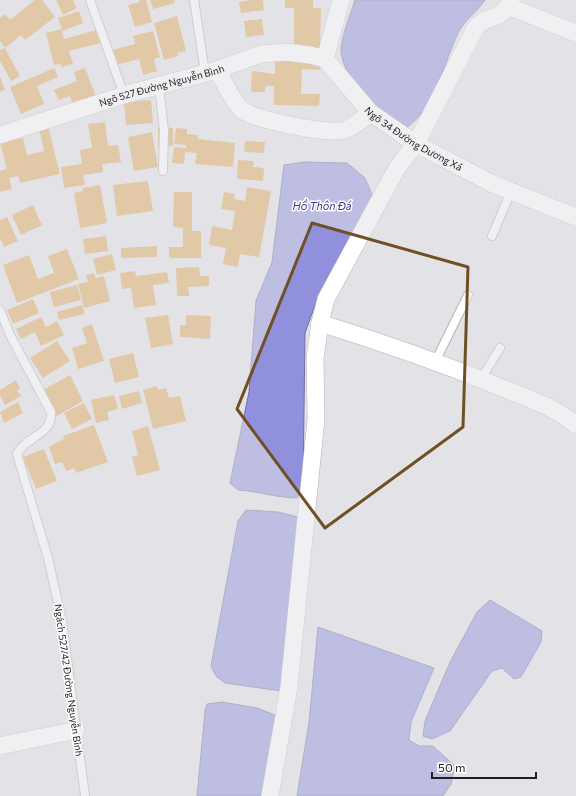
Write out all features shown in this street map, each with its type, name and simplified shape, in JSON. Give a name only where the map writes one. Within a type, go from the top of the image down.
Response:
[{"type":"street","points":[[325,59],[341,0]]},
{"type":"street","points":[[270,796],[289,687],[316,419],[315,358],[320,322],[326,299],[397,168],[416,144],[475,29],[479,24],[505,12],[510,3],[576,33]]},
{"type":"street","name":"Ngõ 527 Đường Nguyễn Bình","points":[[0,135],[124,95],[211,72],[261,54],[285,52],[310,54],[325,59]]},
{"type":"street","name":"Ngõ 34 Đường Dương Xá","points":[[325,59],[371,113],[416,144],[491,183],[576,217]]},
{"type":"street","points":[[211,72],[241,109],[248,114],[274,122],[336,131],[351,127],[371,113]]},
{"type":"street","points":[[320,322],[400,348],[481,379],[528,398],[574,420]]},
{"type":"street","points":[[0,746],[76,730]]},
{"type":"lane","points":[[90,0],[124,95]]},
{"type":"lane","points":[[194,0],[211,72]]},
{"type":"lane","points":[[159,86],[164,130],[163,171]]},
{"type":"lane","points":[[492,236],[511,191]]},
{"type":"lane","points":[[435,362],[468,295]]},
{"type":"lane","name":"Ngách 527/42 Đường Nguyễn Bình","points":[[0,310],[10,335],[51,412],[52,420],[49,425],[39,435],[24,444],[17,454],[48,558],[62,621],[85,796]]},
{"type":"lane","points":[[481,379],[500,348]]},
{"type":"highlighted area","points":[[312,223],[468,267],[463,427],[325,528],[237,409]]},
{"type":"water","points":[[355,0],[485,0],[459,31],[432,97],[416,119],[406,128],[387,115],[365,95],[348,72],[343,61],[341,45]]},
{"type":"water","name":"Hồ Thôn Đá","points":[[304,162],[347,163],[365,178],[374,199],[314,308],[305,333],[303,487],[297,498],[238,490],[230,483],[249,392],[256,301],[272,262],[284,165]]},
{"type":"water","points":[[246,510],[278,512],[302,518],[281,691],[225,683],[216,676],[211,666],[238,521]]},
{"type":"water","points":[[490,600],[542,631],[541,642],[521,677],[514,679],[502,668],[492,671],[450,731],[432,739],[423,736],[425,721],[450,662],[477,612]]},
{"type":"water","points":[[318,627],[434,668],[411,722],[409,740],[419,746],[433,746],[455,766],[451,784],[443,796],[297,796],[309,722]]},
{"type":"water","points":[[222,702],[257,708],[275,715],[263,796],[197,796],[205,711],[207,704]]},
{"type":"building","points":[[35,0],[42,0],[55,17],[25,40],[21,35],[5,48],[0,41],[0,18],[5,14],[10,20]]},
{"type":"building","points":[[56,0],[73,0],[77,8],[63,15]]},
{"type":"building","points":[[139,0],[146,0],[152,22],[135,27],[128,5],[140,2]]},
{"type":"building","points":[[150,0],[174,0],[175,3],[153,9]]},
{"type":"building","points":[[263,0],[264,10],[241,13],[239,2]]},
{"type":"building","points":[[285,0],[313,0],[313,8],[321,8],[320,53],[294,52],[294,8],[285,8]]},
{"type":"building","points":[[79,11],[83,23],[62,31],[64,39],[100,29],[104,42],[69,51],[73,64],[62,67],[61,64],[54,65],[46,33],[62,29],[58,18]]},
{"type":"building","points":[[177,16],[186,51],[177,53],[178,56],[164,60],[154,23]]},
{"type":"building","points":[[262,19],[264,35],[246,37],[244,21]]},
{"type":"building","points":[[153,31],[160,57],[154,59],[157,71],[143,75],[139,59],[116,65],[112,50],[135,44],[133,36]]},
{"type":"building","points":[[5,48],[20,76],[11,81],[0,61],[0,50]]},
{"type":"building","points":[[275,57],[320,58],[320,70],[302,69],[301,94],[320,94],[319,106],[274,105],[274,86],[265,86],[265,92],[251,92],[252,71],[275,74]]},
{"type":"building","points":[[54,68],[58,77],[37,86],[44,104],[21,114],[10,87]]},
{"type":"building","points":[[85,68],[97,99],[74,107],[70,96],[59,100],[54,90],[77,81],[74,72]]},
{"type":"building","points":[[0,76],[5,90],[0,92]]},
{"type":"building","points":[[151,100],[153,123],[126,125],[124,102]]},
{"type":"building","points":[[105,122],[108,146],[118,145],[121,162],[102,164],[103,172],[83,175],[85,185],[64,188],[61,167],[82,164],[80,150],[92,148],[88,124]]},
{"type":"building","points":[[48,126],[60,174],[20,183],[18,176],[9,178],[12,189],[0,192],[0,171],[7,169],[0,143],[23,138],[27,155],[44,151],[39,128]]},
{"type":"building","points":[[158,128],[173,128],[173,146],[158,146]]},
{"type":"building","points":[[176,128],[187,129],[187,134],[198,135],[198,139],[235,143],[233,167],[195,164],[197,153],[185,152],[184,164],[172,163],[174,147],[186,148],[186,145],[174,144]]},
{"type":"building","points":[[152,132],[158,167],[134,171],[128,137]]},
{"type":"building","points":[[245,141],[265,142],[264,153],[244,152]]},
{"type":"building","points":[[238,160],[254,161],[253,167],[264,168],[263,181],[237,179]]},
{"type":"building","points":[[148,181],[153,211],[117,216],[113,185]]},
{"type":"building","points":[[100,185],[107,223],[80,228],[74,193],[83,191],[83,188]]},
{"type":"building","points":[[247,187],[271,191],[259,257],[240,254],[238,267],[223,264],[226,248],[209,245],[212,226],[232,230],[235,211],[221,209],[224,192],[235,194],[234,199],[245,201]]},
{"type":"building","points":[[174,192],[192,192],[192,231],[201,231],[201,258],[169,258],[169,247],[183,247],[183,228],[173,227]]},
{"type":"building","points":[[33,205],[42,225],[21,235],[12,215]]},
{"type":"building","points":[[7,217],[18,241],[4,247],[0,238],[0,220]]},
{"type":"building","points":[[106,236],[108,251],[85,254],[83,239]]},
{"type":"building","points":[[157,246],[157,257],[121,258],[121,248]]},
{"type":"building","points":[[67,249],[79,279],[17,303],[3,265],[29,255],[38,279],[54,273],[48,256]]},
{"type":"building","points":[[112,254],[116,270],[97,275],[93,259]]},
{"type":"building","points":[[199,267],[200,276],[209,276],[209,286],[188,287],[189,296],[177,296],[176,268]]},
{"type":"building","points":[[135,271],[136,276],[167,272],[169,283],[153,285],[156,305],[134,308],[131,288],[122,289],[120,273]]},
{"type":"building","points":[[94,273],[96,278],[104,276],[110,301],[84,308],[78,284],[88,282],[86,275]]},
{"type":"building","points":[[77,285],[81,300],[54,307],[50,292]]},
{"type":"building","points":[[33,299],[39,313],[13,324],[7,310]]},
{"type":"building","points":[[82,305],[85,314],[59,320],[57,312]]},
{"type":"building","points":[[168,315],[173,344],[151,348],[145,318]]},
{"type":"building","points":[[186,315],[211,316],[210,339],[180,337],[180,325],[186,325]]},
{"type":"building","points":[[41,317],[46,327],[57,321],[64,335],[41,346],[35,332],[21,339],[16,329]]},
{"type":"building","points":[[92,324],[104,361],[78,369],[72,348],[87,343],[82,328]]},
{"type":"building","points":[[57,341],[70,361],[43,378],[30,358]]},
{"type":"building","points":[[133,353],[139,377],[115,383],[109,359]]},
{"type":"building","points":[[70,375],[83,401],[55,417],[41,391]]},
{"type":"building","points":[[16,380],[20,388],[17,390],[21,396],[5,405],[0,396],[0,390]]},
{"type":"building","points":[[157,386],[158,390],[166,388],[169,398],[180,396],[186,421],[153,429],[143,390]]},
{"type":"building","points":[[139,391],[142,403],[122,409],[119,396]]},
{"type":"building","points":[[114,395],[118,409],[107,412],[109,420],[96,423],[91,400]]},
{"type":"building","points":[[18,402],[23,413],[4,423],[0,412]]},
{"type":"building","points":[[84,403],[92,419],[72,429],[64,413]]},
{"type":"building","points":[[94,425],[108,462],[76,473],[74,468],[66,471],[62,462],[55,464],[49,447],[64,439],[63,436]]},
{"type":"building","points":[[148,426],[160,470],[137,476],[132,457],[138,455],[132,431]]},
{"type":"building","points":[[44,449],[57,481],[36,489],[23,457]]}]
